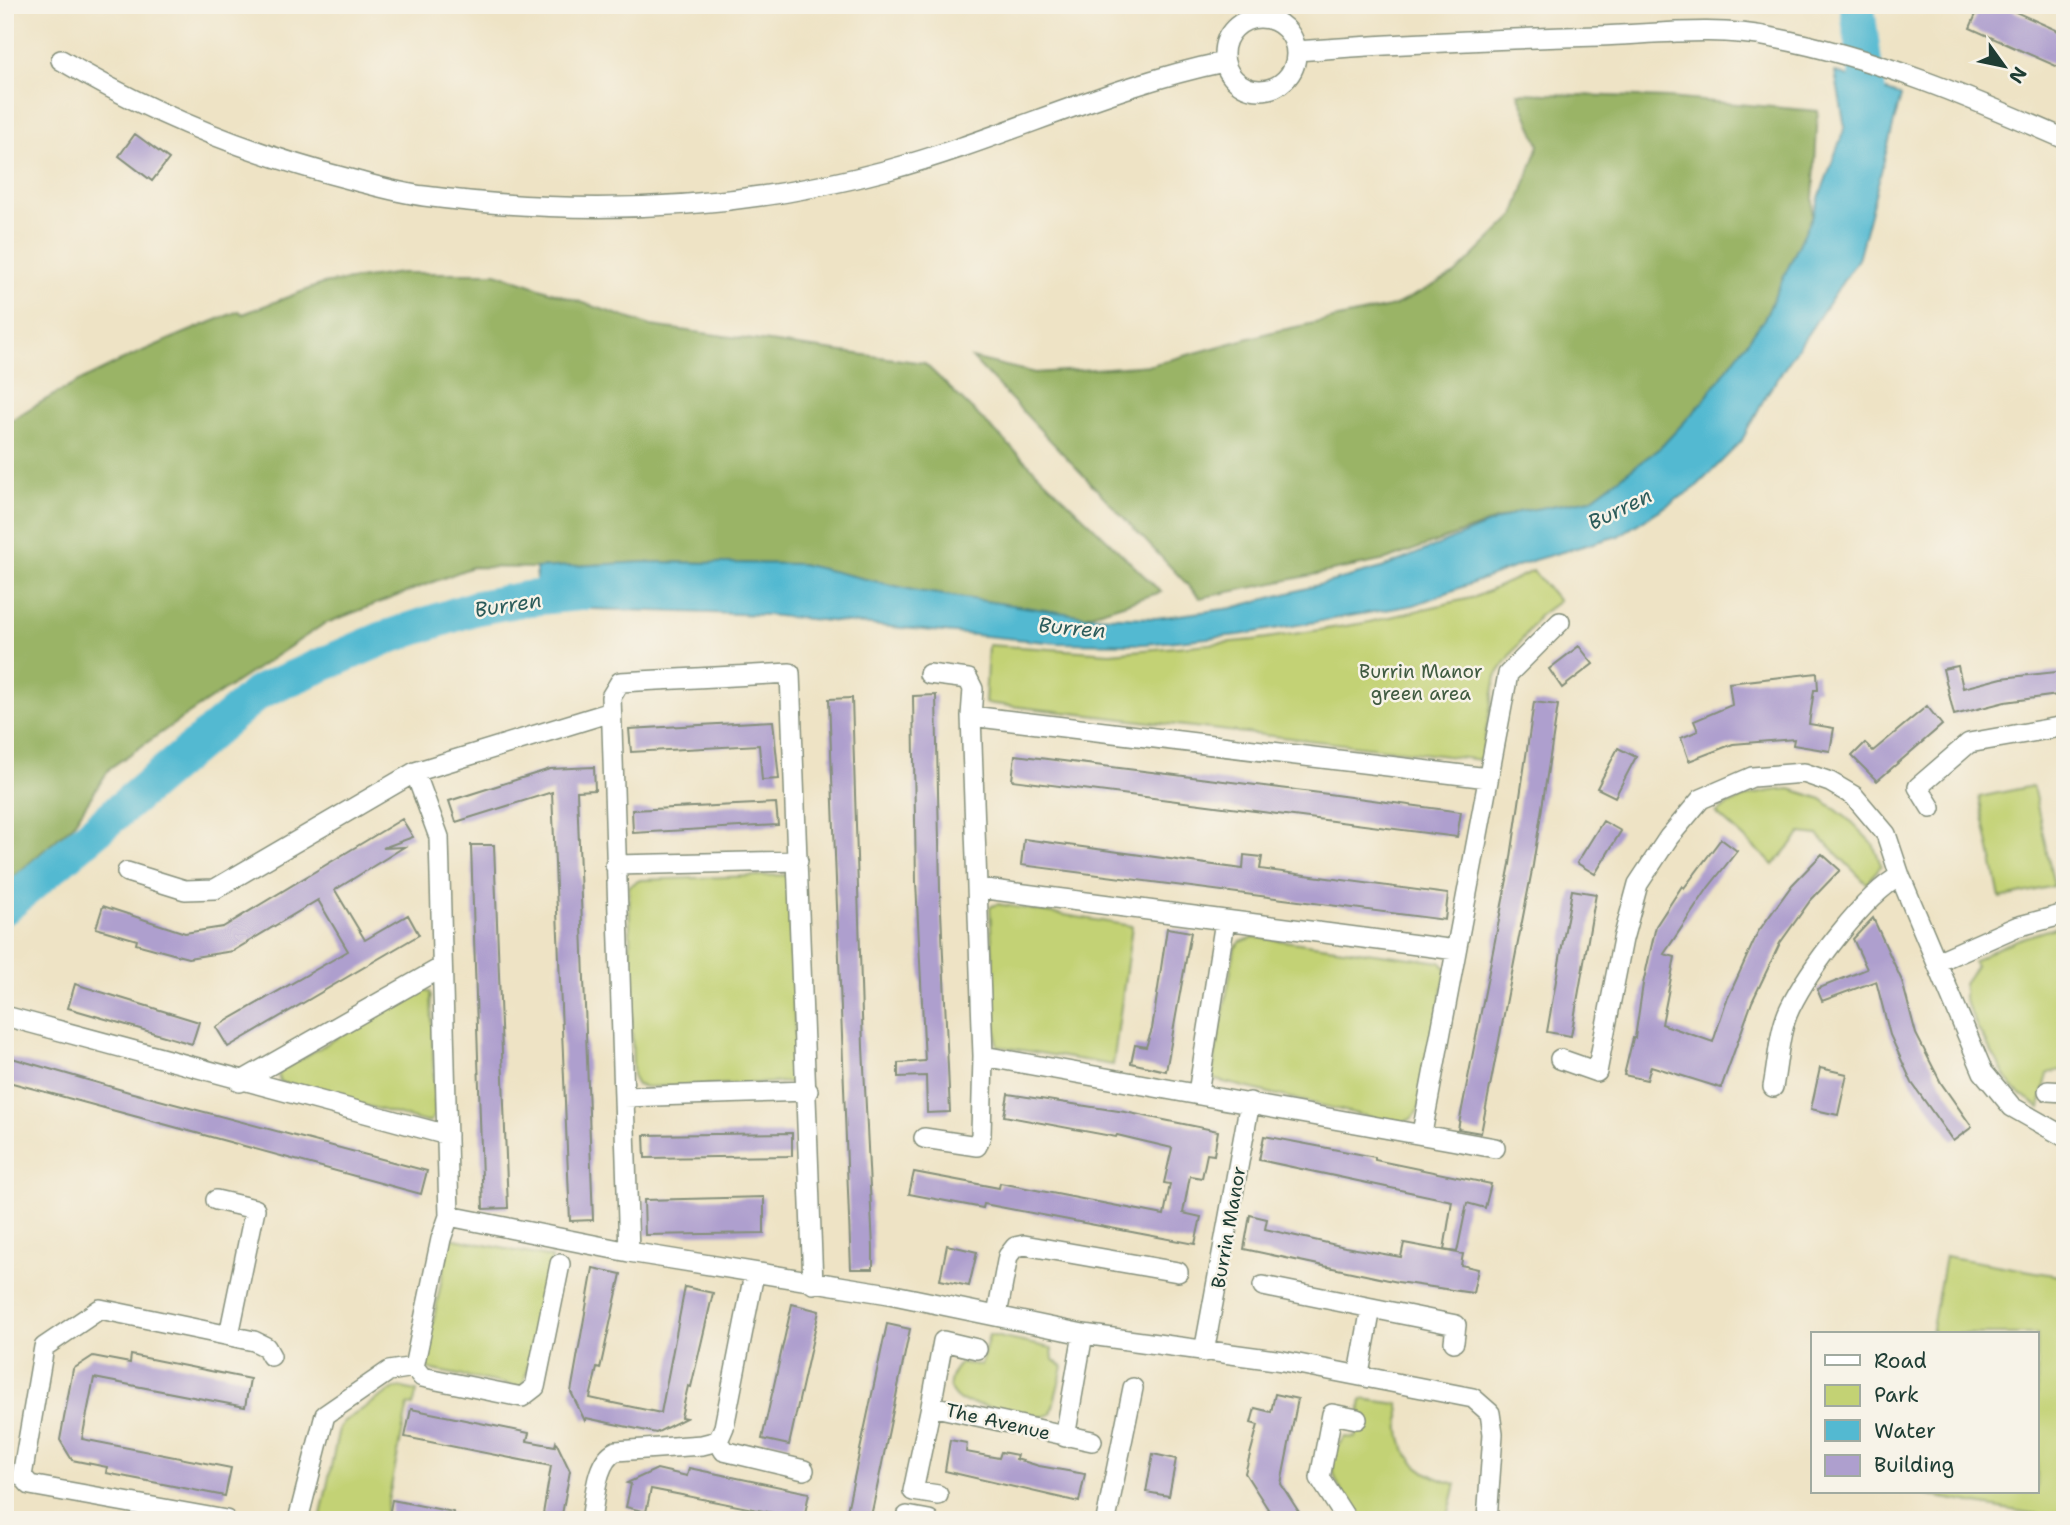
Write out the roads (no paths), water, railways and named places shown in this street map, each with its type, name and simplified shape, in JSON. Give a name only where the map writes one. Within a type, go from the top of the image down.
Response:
[{"type":"street","points":[[1254,18],[1265,18],[1286,29],[1296,51],[1292,71],[1277,86],[1267,90],[1245,88],[1235,81],[1224,62],[1223,50],[1233,29],[1254,18]]},
{"type":"street","points":[[1296,51],[1418,42],[1706,32],[1771,37],[1823,49],[1967,96],[2065,139]]},
{"type":"street","points":[[61,61],[114,92],[185,123],[304,167],[422,196],[602,208],[676,207],[749,198],[889,170],[1098,96],[1224,62]]},
{"type":"street","points":[[1422,1133],[1508,674],[1560,622]]},
{"type":"street","points":[[629,1252],[611,697],[620,682],[790,673],[808,1091],[813,1284]]},
{"type":"street","points":[[924,1138],[977,1146],[981,1135],[983,1056],[971,716],[973,690],[968,680],[929,674]]},
{"type":"street","points":[[127,872],[185,890],[215,889],[415,772],[611,712]]},
{"type":"street","points":[[971,716],[1488,778]]},
{"type":"street","points":[[1931,807],[1919,787],[1969,743],[2065,726]]},
{"type":"street","points":[[414,1367],[441,1238],[450,1216],[439,837],[415,772]]},
{"type":"street","points":[[1560,1059],[1597,1072],[1623,939],[1637,884],[1669,837],[1701,799],[1752,777],[1804,773],[1830,782],[1854,796],[1886,834],[1900,876],[1983,1072],[2012,1107],[2065,1137]]},
{"type":"street","points":[[615,865],[798,861]]},
{"type":"street","points":[[1773,1087],[1789,1009],[1817,964],[1848,925],[1886,884],[1900,876]]},
{"type":"street","points":[[978,888],[1456,950]]},
{"type":"street","points":[[1938,961],[2016,927],[2065,914]]},
{"type":"street","points":[[1198,1093],[1225,921]]},
{"type":"street","points":[[240,1082],[442,967]]},
{"type":"street","points":[[5,1016],[240,1082],[447,1135]]},
{"type":"street","points":[[983,1056],[1495,1148]]},
{"type":"street","points":[[624,1097],[808,1091]]},
{"type":"street","name":"Burrin Manor","points":[[1204,1352],[1250,1102]]},
{"type":"street","points":[[216,1200],[255,1209],[229,1335]]},
{"type":"street","points":[[450,1216],[629,1252],[813,1284],[889,1294],[1083,1334],[1359,1374],[1473,1398],[1490,1413],[1493,1434],[1487,1520]]},
{"type":"street","points":[[997,1315],[1008,1256],[1015,1247],[1024,1245],[1178,1272]]},
{"type":"street","points":[[414,1367],[422,1377],[522,1396],[535,1387],[560,1264]]},
{"type":"street","points":[[591,1520],[601,1471],[609,1454],[616,1451],[702,1446],[718,1441],[724,1427],[754,1274]]},
{"type":"street","points":[[1263,1286],[1456,1325],[1454,1342]]},
{"type":"street","points":[[1359,1374],[1371,1308]]},
{"type":"street","points":[[226,1520],[30,1485],[22,1476],[44,1347],[100,1309],[260,1343],[271,1356]]},
{"type":"street","name":"The Avenue","points":[[1065,1437],[1083,1334]]},
{"type":"street","name":"The Avenue","points":[[938,1495],[914,1490],[943,1341],[977,1349]]},
{"type":"street","points":[[298,1520],[324,1415],[388,1371],[414,1367]]},
{"type":"street","points":[[1106,1520],[1133,1388]]},
{"type":"street","name":"The Avenue","points":[[931,1406],[1092,1441]]},
{"type":"street","points":[[1343,1519],[1320,1478],[1332,1414],[1357,1419]]},
{"type":"street","points":[[718,1441],[724,1451],[804,1470]]},
{"type":"street","points":[[906,1520],[907,1516],[929,1520]]},
{"type":"water","points":[[1835,72],[1901,96],[1858,259],[1765,397],[1741,442],[1695,488],[1618,536],[1534,560],[1414,605],[1239,635],[1144,644],[1057,643],[767,615],[536,607],[536,568],[646,562],[801,564],[917,591],[1085,616],[1156,618],[1232,608],[1382,568],[1518,512],[1591,499],[1661,447],[1701,404],[1764,319],[1812,217],[1845,127]]},
{"type":"waterway","name":"Burren","points":[[1857,5],[1871,113],[1867,128]]},
{"type":"waterway","name":"Burren","points":[[5,907],[259,692],[382,639],[475,608],[524,599],[584,593]]},
{"type":"park label","name":"Burrin Manor green area","points":[[1421,682]]}]
